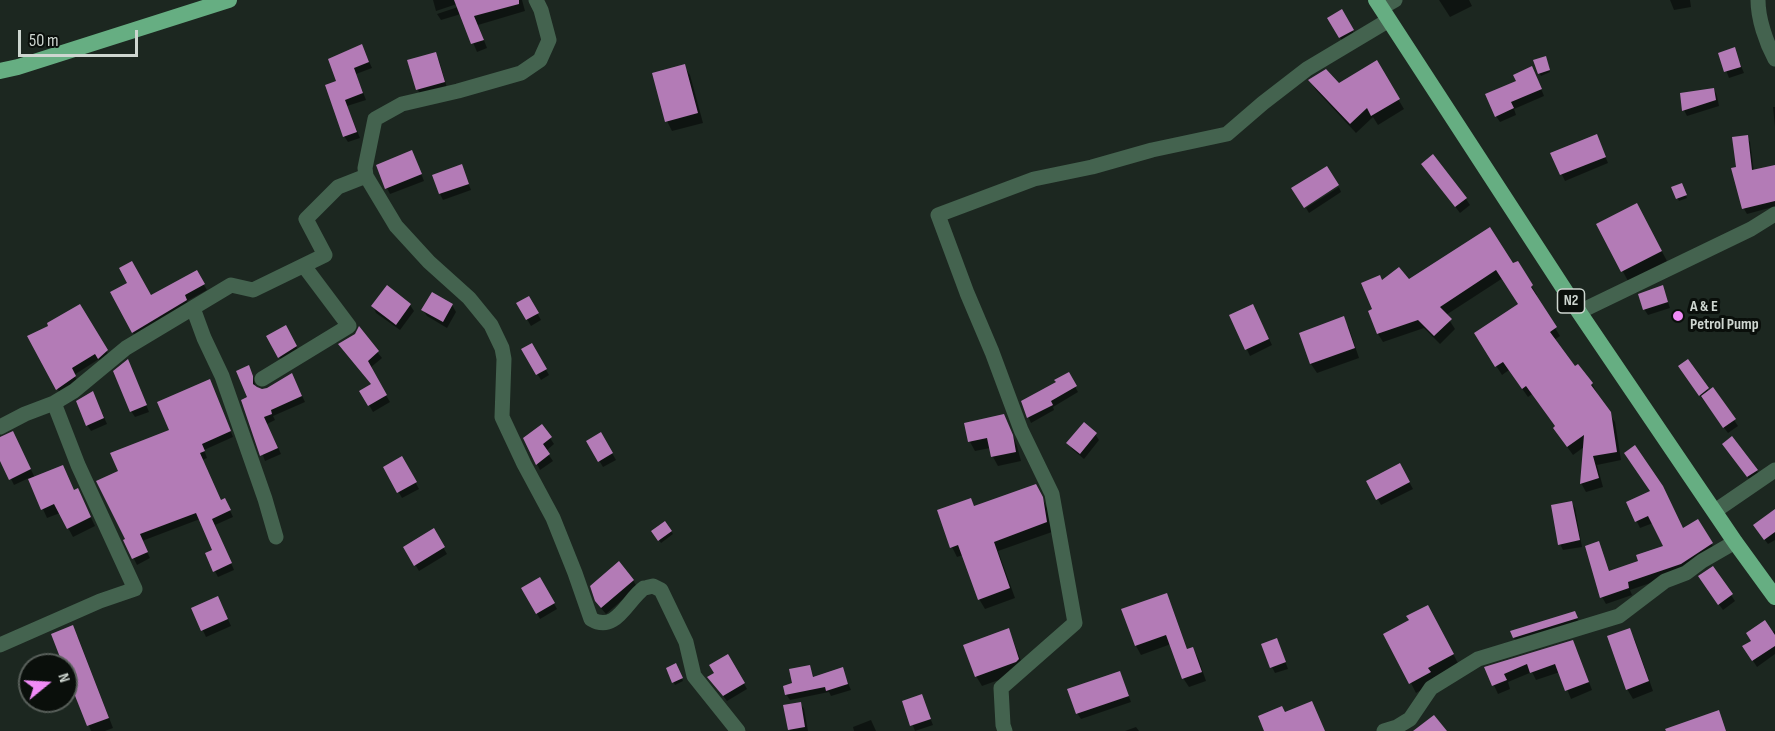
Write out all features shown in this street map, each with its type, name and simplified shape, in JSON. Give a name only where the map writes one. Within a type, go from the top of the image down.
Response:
[{"type":"highway","points":[[0,71],[229,0]]},
{"type":"highway","name":"N2","points":[[1385,7],[1579,312],[1775,597]]},
{"type":"street","points":[[536,0],[549,40],[540,60],[520,73],[402,104],[375,119],[365,168],[366,176],[396,226],[429,262],[469,298],[491,325],[502,348],[504,359],[502,417],[553,518],[591,620],[597,623],[612,621],[644,588],[653,586],[661,590],[686,642],[694,676],[738,731]]},
{"type":"street","points":[[1758,0],[1758,9],[1770,50],[1775,59]]},
{"type":"street","points":[[1005,731],[1001,688],[1075,623],[1052,494],[1021,430],[938,215],[1034,179],[1227,134],[1385,7]]},
{"type":"street","points":[[0,427],[74,392],[126,348],[231,285],[253,290],[325,255],[306,219],[338,187],[366,176]]},
{"type":"street","points":[[1579,312],[1751,229],[1775,214]]},
{"type":"street","points":[[262,379],[349,326],[304,266]]},
{"type":"street","points":[[193,308],[222,376],[276,537]]},
{"type":"street","points":[[0,645],[100,601],[135,589],[78,465],[54,403]]},
{"type":"street","points":[[1715,511],[1775,470]]},
{"type":"street","points":[[1384,731],[1397,727],[1410,719],[1431,688],[1478,659],[1619,616],[1665,581],[1686,573],[1735,542]]},
{"type":"building","points":[[454,0],[519,0],[519,4],[474,16],[484,40],[471,44]]},
{"type":"building","points":[[1342,9],[1354,30],[1339,38],[1327,18]]},
{"type":"building","points":[[362,44],[369,62],[354,68],[363,93],[345,100],[357,132],[343,137],[325,85],[336,81],[328,59]]},
{"type":"building","points":[[1735,47],[1741,67],[1724,72],[1718,53]]},
{"type":"building","points":[[436,52],[445,82],[416,90],[407,60]]},
{"type":"building","points":[[1546,56],[1550,70],[1538,74],[1533,60]]},
{"type":"building","points":[[1377,60],[1400,99],[1371,116],[1367,108],[1350,124],[1308,80],[1326,69],[1339,83]]},
{"type":"building","points":[[685,64],[698,113],[665,122],[652,73]]},
{"type":"building","points":[[1532,66],[1542,89],[1511,102],[1514,108],[1495,117],[1485,94],[1516,81],[1513,75]]},
{"type":"building","points":[[1714,88],[1716,100],[1682,111],[1680,93]]},
{"type":"building","points":[[1597,134],[1606,157],[1560,175],[1550,153]]},
{"type":"building","points":[[1748,135],[1752,170],[1775,165],[1775,201],[1742,209],[1731,168],[1736,167],[1732,137]]},
{"type":"building","points":[[412,150],[422,174],[385,189],[376,165]]},
{"type":"building","points":[[1433,154],[1467,198],[1455,207],[1421,164]]},
{"type":"building","points":[[462,164],[469,184],[439,194],[432,175]]},
{"type":"building","points":[[1327,166],[1339,185],[1304,208],[1291,188]]},
{"type":"building","points":[[1682,183],[1687,195],[1676,199],[1671,187]]},
{"type":"building","points":[[1637,203],[1662,251],[1621,272],[1596,224]]},
{"type":"building","points":[[1490,227],[1513,263],[1518,261],[1533,285],[1531,287],[1557,327],[1550,332],[1575,366],[1578,364],[1593,383],[1591,385],[1611,412],[1617,452],[1593,456],[1599,478],[1580,484],[1584,435],[1567,447],[1526,386],[1522,389],[1503,362],[1495,367],[1474,333],[1518,304],[1496,270],[1440,307],[1452,319],[1434,336],[1418,320],[1377,334],[1368,311],[1372,309],[1361,283],[1380,275],[1382,280],[1399,267],[1409,279]]},
{"type":"building","points":[[132,261],[151,295],[197,270],[205,284],[185,295],[187,300],[132,333],[110,292],[127,283],[119,268]]},
{"type":"building","points":[[387,285],[411,304],[396,325],[371,306]]},
{"type":"building","points":[[1663,285],[1668,302],[1643,310],[1638,294]]},
{"type":"building","points":[[432,292],[453,304],[443,322],[421,310]]},
{"type":"building","points":[[529,296],[539,313],[526,320],[516,303]]},
{"type":"building","points":[[80,304],[108,350],[98,359],[95,354],[72,368],[76,376],[56,390],[27,336],[48,326],[47,323]]},
{"type":"building","points":[[1253,304],[1269,339],[1245,350],[1229,315]]},
{"type":"building","points":[[1344,316],[1355,348],[1310,364],[1299,333]]},
{"type":"building","points":[[286,325],[297,346],[278,358],[266,336]]},
{"type":"building","points":[[359,326],[379,351],[368,361],[387,395],[368,406],[359,391],[371,384],[338,344],[355,334]]},
{"type":"building","points":[[532,343],[547,369],[536,375],[521,349]]},
{"type":"building","points":[[128,359],[147,405],[130,412],[113,371]]},
{"type":"building","points":[[1688,359],[1709,388],[1699,396],[1678,366]]},
{"type":"building","points":[[249,365],[253,384],[257,387],[267,388],[292,373],[302,396],[271,410],[272,414],[264,417],[278,448],[260,456],[241,400],[247,397],[236,371]]},
{"type":"building","points":[[1069,372],[1077,386],[1051,401],[1053,405],[1027,418],[1021,401],[1056,382],[1054,380]]},
{"type":"building","points":[[210,379],[231,431],[202,444],[205,451],[200,453],[221,500],[225,498],[231,510],[212,519],[232,563],[213,572],[205,553],[212,550],[196,513],[140,534],[148,552],[132,559],[123,540],[125,539],[96,481],[118,471],[110,453],[169,430],[157,402]]},
{"type":"building","points":[[1713,387],[1736,419],[1723,428],[1701,396]]},
{"type":"building","points":[[93,391],[104,418],[86,426],[76,401]]},
{"type":"building","points":[[1004,414],[1013,435],[1016,452],[991,457],[987,438],[968,442],[964,423]]},
{"type":"building","points":[[1084,422],[1097,433],[1080,454],[1066,443]]},
{"type":"building","points":[[542,424],[552,437],[543,444],[550,454],[536,465],[523,438]]},
{"type":"building","points":[[13,431],[31,469],[9,480],[0,461],[0,437]]},
{"type":"building","points":[[601,432],[613,453],[598,462],[586,441]]},
{"type":"building","points":[[1732,436],[1758,470],[1747,477],[1722,444]]},
{"type":"building","points":[[1635,445],[1663,486],[1683,528],[1698,519],[1713,543],[1681,564],[1628,582],[1629,588],[1600,598],[1585,546],[1599,541],[1609,571],[1638,561],[1636,555],[1663,546],[1648,516],[1635,522],[1626,502],[1650,491],[1624,453]]},
{"type":"building","points":[[402,456],[417,482],[397,493],[383,467]]},
{"type":"building","points":[[1400,463],[1410,482],[1376,500],[1366,481]]},
{"type":"building","points":[[63,465],[74,490],[78,488],[91,517],[67,529],[54,504],[41,510],[28,479]]},
{"type":"building","points":[[1036,484],[1043,497],[1047,522],[994,542],[1010,588],[978,600],[958,545],[950,548],[937,510],[971,498],[974,506]]},
{"type":"building","points":[[1572,501],[1580,540],[1558,545],[1551,505]]},
{"type":"building","points":[[1775,509],[1775,532],[1764,540],[1753,525]]},
{"type":"building","points":[[665,521],[672,531],[658,541],[651,531]]},
{"type":"building","points":[[434,528],[445,547],[414,566],[403,547]]},
{"type":"building","points":[[619,561],[634,580],[601,608],[595,601],[590,586]]},
{"type":"building","points":[[1713,566],[1733,594],[1718,605],[1698,576]]},
{"type":"building","points":[[540,577],[555,603],[536,614],[521,588]]},
{"type":"building","points":[[1167,593],[1187,649],[1193,647],[1202,672],[1182,679],[1166,635],[1135,646],[1121,609]]},
{"type":"building","points":[[218,596],[228,619],[201,631],[191,608]]},
{"type":"building","points":[[1428,605],[1454,654],[1428,668],[1431,672],[1409,684],[1383,634],[1409,620],[1406,616]]},
{"type":"building","points":[[1575,611],[1578,618],[1513,638],[1510,631]]},
{"type":"building","points":[[1765,620],[1775,635],[1775,646],[1752,661],[1742,646],[1751,641],[1746,633]]},
{"type":"building","points":[[73,625],[109,718],[87,726],[78,703],[78,653],[58,653],[51,634]]},
{"type":"building","points":[[1009,628],[1019,659],[975,677],[963,645]]},
{"type":"building","points":[[1630,628],[1649,681],[1626,690],[1607,636]]},
{"type":"building","points":[[1277,638],[1286,662],[1270,668],[1261,644]]},
{"type":"building","points":[[1573,640],[1589,682],[1565,691],[1555,664],[1530,673],[1527,664],[1504,674],[1507,680],[1492,686],[1484,667]]},
{"type":"building","points":[[728,654],[745,683],[723,696],[707,677],[714,673],[709,665]]},
{"type":"building","points":[[676,663],[683,678],[672,683],[666,668]]},
{"type":"building","points":[[810,665],[813,677],[843,667],[848,684],[826,691],[825,687],[785,695],[783,686],[792,683],[789,669]]},
{"type":"building","points":[[1120,671],[1129,696],[1076,714],[1067,689]]},
{"type":"building","points":[[922,694],[931,719],[910,726],[902,701]]},
{"type":"building","points":[[1312,701],[1325,731],[1264,731],[1258,716],[1282,706],[1285,712]]},
{"type":"building","points":[[801,702],[805,727],[788,730],[783,705]]},
{"type":"building","points":[[1719,710],[1726,731],[1666,731],[1665,729]]},
{"type":"building","points":[[1434,715],[1447,731],[1413,731]]},
{"type":"place","name":"A & E Petrol Pump","points":[[1678,316]]}]
